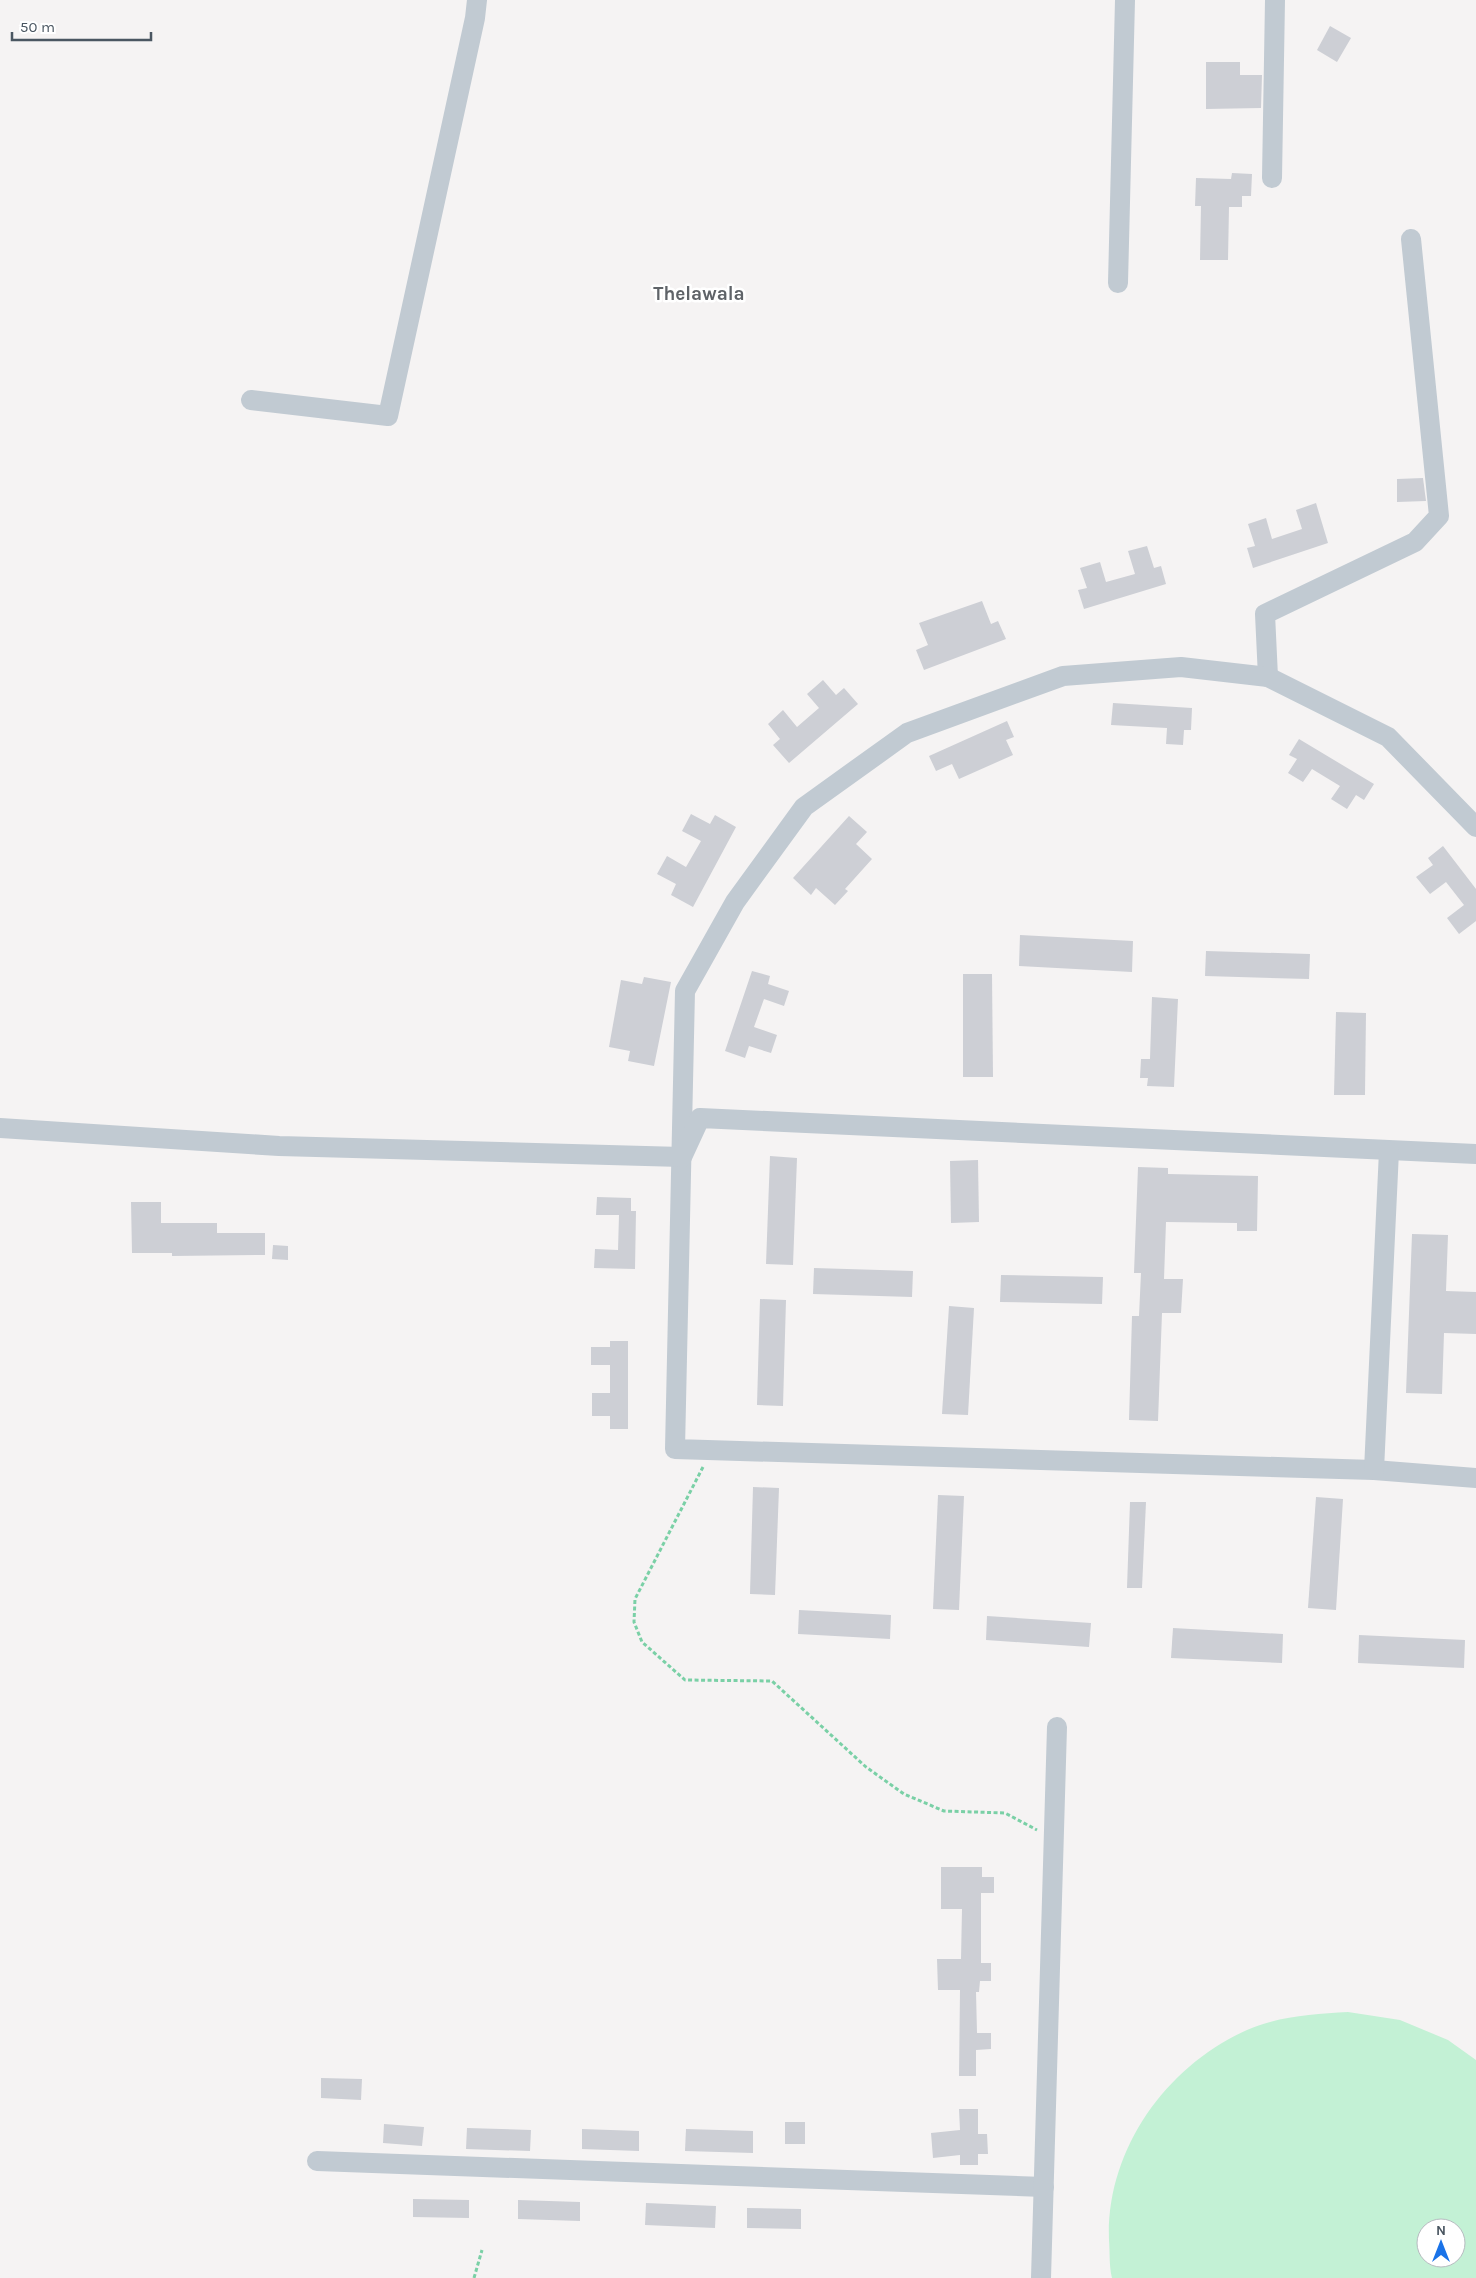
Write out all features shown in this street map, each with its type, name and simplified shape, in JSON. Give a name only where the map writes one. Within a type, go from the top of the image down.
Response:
[{"type":"street","points":[[251,400],[388,416],[475,18],[477,0]]},
{"type":"street","points":[[1118,284],[1125,0]]},
{"type":"street","points":[[1272,178],[1275,0]]},
{"type":"street","points":[[1268,677],[1265,614],[1415,542],[1439,516],[1411,239]]},
{"type":"street","points":[[1476,826],[1388,737],[1268,677],[1181,667],[1063,676],[907,733],[804,807],[735,902],[685,991],[675,1449],[1374,1470],[1476,1478]]},
{"type":"street","points":[[682,1157],[700,1118],[1476,1154]]},
{"type":"street","points":[[0,1128],[279,1146],[682,1157]]},
{"type":"street","points":[[1374,1470],[1388,1151]]},
{"type":"street","points":[[1041,2278],[1057,1727]]},
{"type":"street","points":[[317,2162],[1044,2187]]},
{"type":"path","points":[[712,1450],[635,1599],[634,1622],[642,1642],[685,1680],[772,1682],[866,1767],[904,1794],[944,1811],[1005,1813],[1029,1824],[1054,1841]]},
{"type":"path","points":[[474,2278],[482,2250]]},
{"type":"green space","points":[[1348,2012],[1400,2020],[1448,2040],[1476,2060],[1476,2278],[1112,2278],[1109,2240],[1111,2207],[1118,2174],[1130,2143],[1146,2115],[1167,2089],[1191,2065],[1218,2046],[1259,2025],[1310,2015]]},
{"type":"building","points":[[1330,26],[1351,38],[1337,62],[1317,50]]},
{"type":"building","points":[[1206,62],[1240,62],[1240,75],[1262,75],[1261,108],[1206,109]]},
{"type":"building","points":[[1232,173],[1252,174],[1251,196],[1242,196],[1242,207],[1229,207],[1228,260],[1200,260],[1201,206],[1195,206],[1196,178],[1231,179]]},
{"type":"building","points":[[1423,478],[1426,501],[1397,502],[1397,479]]},
{"type":"building","points":[[1316,503],[1328,543],[1253,568],[1247,548],[1255,546],[1248,524],[1266,518],[1272,539],[1302,529],[1296,510]]},
{"type":"building","points":[[1147,546],[1154,568],[1161,566],[1166,584],[1084,609],[1078,590],[1087,588],[1080,568],[1100,562],[1106,582],[1135,574],[1128,551]]},
{"type":"building","points":[[982,601],[991,624],[998,621],[1006,639],[924,670],[916,650],[928,645],[919,623]]},
{"type":"building","points":[[823,680],[836,695],[844,688],[858,704],[789,763],[773,745],[780,739],[768,724],[783,710],[797,727],[819,708],[807,694]]},
{"type":"building","points":[[1113,703],[1192,708],[1191,730],[1184,730],[1183,745],[1166,744],[1167,728],[1111,725]]},
{"type":"building","points":[[1007,721],[1014,737],[1006,740],[1013,755],[959,779],[952,764],[936,771],[929,756]]},
{"type":"building","points":[[1299,739],[1374,784],[1364,800],[1356,795],[1347,809],[1331,799],[1340,786],[1312,769],[1303,782],[1288,773],[1297,759],[1289,755]]},
{"type":"building","points":[[691,814],[710,824],[715,815],[736,827],[693,907],[671,895],[676,884],[657,874],[667,856],[686,867],[701,841],[682,831]]},
{"type":"building","points":[[849,816],[867,832],[856,844],[872,859],[845,889],[848,891],[835,905],[816,888],[811,895],[793,878]]},
{"type":"building","points":[[1443,846],[1476,889],[1476,921],[1459,934],[1447,918],[1464,905],[1446,882],[1430,894],[1416,877],[1433,865],[1428,858]]},
{"type":"building","points":[[1020,935],[1133,941],[1132,972],[1019,966]]},
{"type":"building","points":[[1206,951],[1310,954],[1309,979],[1205,976]]},
{"type":"building","points":[[752,971],[770,976],[768,984],[789,991],[784,1006],[764,999],[754,1027],[777,1035],[771,1053],[749,1046],[745,1058],[725,1051]]},
{"type":"building","points":[[963,974],[992,974],[993,1077],[963,1077]]},
{"type":"building","points":[[644,977],[671,982],[654,1066],[628,1061],[630,1051],[609,1047],[621,980],[642,984]]},
{"type":"building","points":[[1152,997],[1178,999],[1174,1087],[1147,1086],[1148,1078],[1140,1078],[1141,1059],[1150,1059]]},
{"type":"building","points":[[1336,1012],[1366,1013],[1365,1095],[1334,1095]]},
{"type":"building","points":[[770,1156],[797,1158],[793,1265],[766,1264]]},
{"type":"building","points":[[978,1160],[979,1222],[951,1223],[950,1161]]},
{"type":"building","points":[[1138,1167],[1168,1168],[1168,1174],[1258,1176],[1257,1231],[1237,1231],[1237,1223],[1166,1222],[1164,1279],[1183,1279],[1181,1313],[1162,1313],[1158,1421],[1129,1420],[1132,1316],[1139,1316],[1141,1273],[1134,1273]]},
{"type":"building","points":[[597,1197],[631,1198],[631,1211],[636,1211],[635,1269],[594,1268],[595,1249],[618,1250],[619,1215],[596,1215]]},
{"type":"building","points":[[131,1202],[161,1202],[161,1223],[217,1223],[217,1233],[265,1233],[265,1255],[172,1256],[172,1253],[132,1253]]},
{"type":"building","points":[[1412,1234],[1448,1235],[1446,1291],[1476,1292],[1476,1334],[1444,1333],[1442,1394],[1406,1393]]},
{"type":"building","points":[[273,1245],[288,1246],[288,1260],[272,1259]]},
{"type":"building","points":[[814,1268],[913,1271],[912,1297],[813,1294]]},
{"type":"building","points":[[1001,1275],[1103,1277],[1102,1304],[1000,1302]]},
{"type":"building","points":[[760,1299],[786,1300],[783,1406],[757,1405]]},
{"type":"building","points":[[949,1306],[974,1308],[968,1415],[942,1414]]},
{"type":"building","points":[[610,1341],[628,1341],[628,1429],[610,1429],[610,1416],[592,1416],[592,1393],[610,1393],[610,1365],[591,1365],[591,1347],[610,1347]]},
{"type":"building","points":[[753,1487],[779,1488],[775,1595],[750,1594]]},
{"type":"building","points":[[938,1495],[964,1496],[959,1610],[933,1609]]},
{"type":"building","points":[[1316,1497],[1343,1499],[1336,1610],[1308,1608]]},
{"type":"building","points":[[1130,1502],[1146,1502],[1142,1588],[1127,1588]]},
{"type":"building","points":[[799,1610],[891,1615],[890,1639],[798,1634]]},
{"type":"building","points":[[987,1616],[1091,1623],[1089,1647],[986,1640]]},
{"type":"building","points":[[1173,1628],[1283,1634],[1282,1663],[1171,1658]]},
{"type":"building","points":[[1359,1635],[1465,1640],[1464,1668],[1358,1663]]},
{"type":"building","points":[[941,1867],[982,1867],[982,1877],[994,1877],[994,1893],[981,1893],[981,1963],[991,1963],[991,1981],[980,1981],[979,1992],[976,1992],[977,2033],[991,2033],[991,2049],[976,2050],[976,2076],[959,2076],[960,1990],[938,1990],[937,1959],[961,1959],[962,1909],[941,1909]]},
{"type":"building","points":[[321,2078],[362,2079],[361,2100],[321,2098]]},
{"type":"building","points":[[959,2109],[978,2109],[978,2134],[987,2134],[988,2154],[978,2154],[978,2165],[960,2165],[960,2155],[933,2158],[931,2133],[960,2130]]},
{"type":"building","points":[[785,2122],[805,2122],[805,2144],[785,2144]]},
{"type":"building","points":[[384,2124],[424,2127],[422,2146],[383,2143]]},
{"type":"building","points":[[467,2128],[531,2130],[530,2151],[466,2149]]},
{"type":"building","points":[[582,2129],[639,2131],[639,2151],[582,2149]]},
{"type":"building","points":[[686,2129],[753,2131],[753,2153],[685,2151]]},
{"type":"building","points":[[413,2199],[469,2200],[469,2218],[413,2217]]},
{"type":"building","points":[[518,2200],[580,2202],[580,2221],[518,2219]]},
{"type":"building","points":[[646,2203],[716,2206],[715,2228],[645,2225]]},
{"type":"building","points":[[747,2208],[801,2209],[801,2229],[747,2228]]},
{"type":"district","name":"Thelawala","points":[[699,293]]}]
